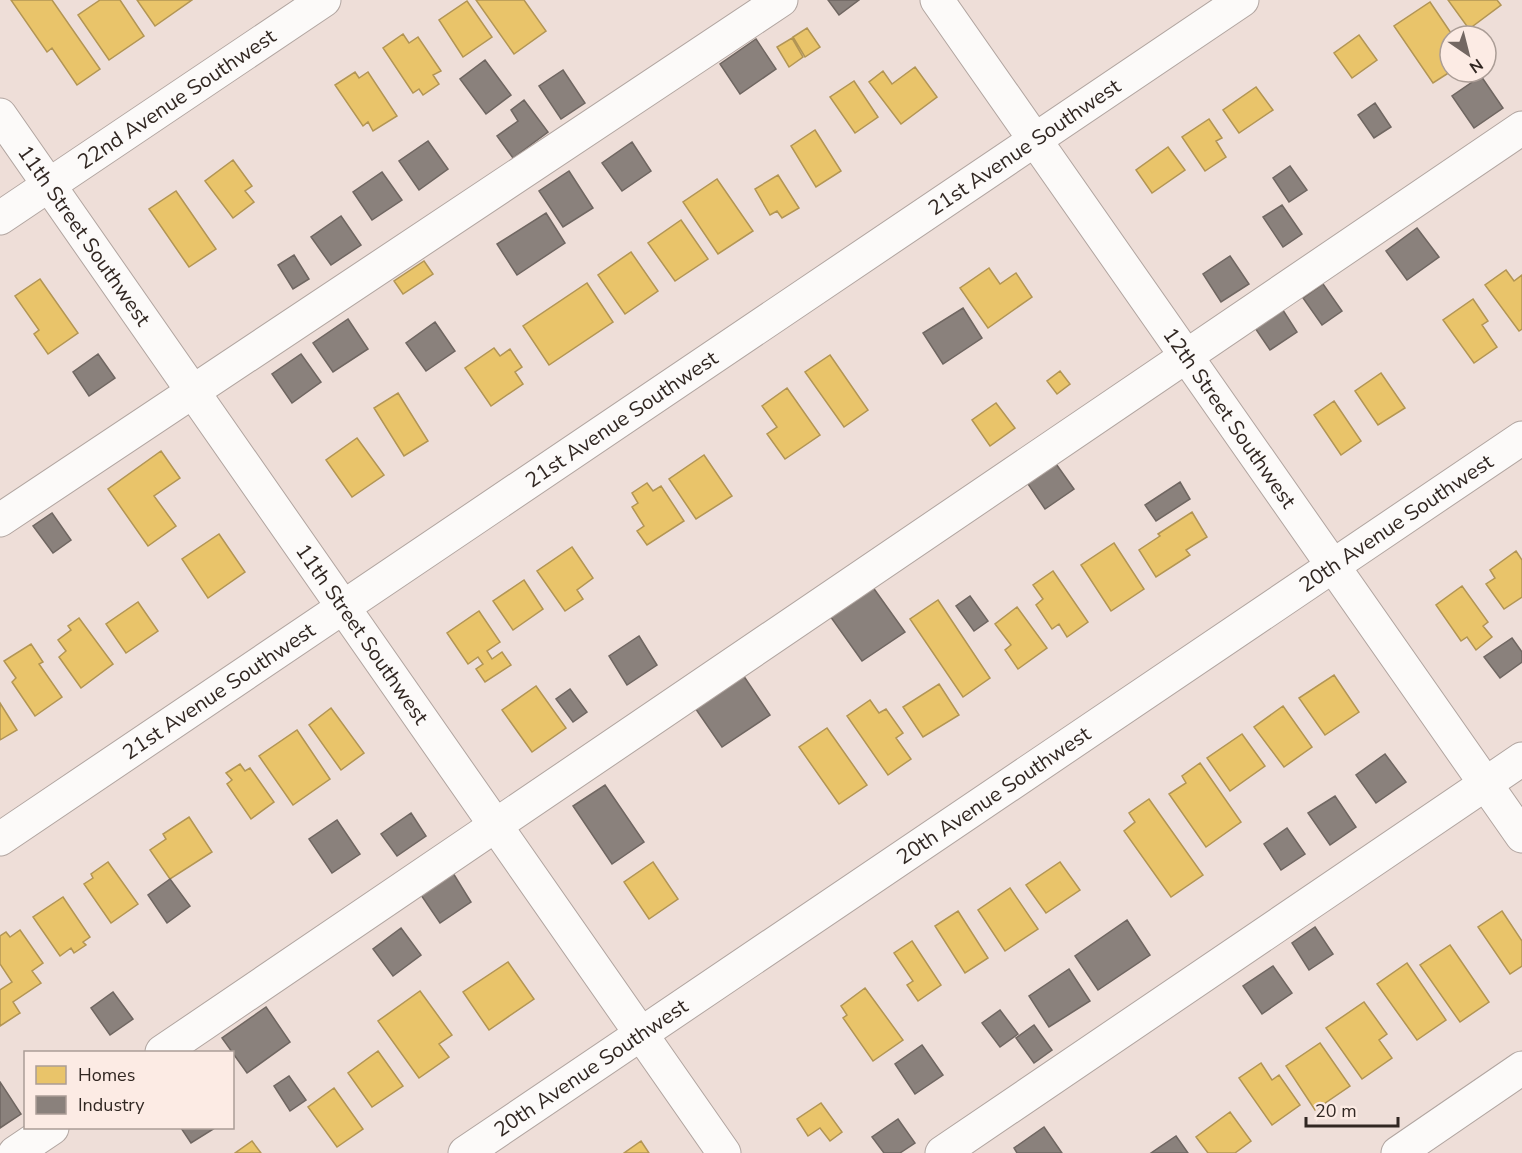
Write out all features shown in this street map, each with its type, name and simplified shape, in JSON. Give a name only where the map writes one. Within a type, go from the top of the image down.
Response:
[{"type":"street","name":"22nd Avenue Southwest","points":[[0,218],[324,0]]},
{"type":"street","points":[[0,520],[781,0]]},
{"type":"street","name":"12th Street Southwest","points":[[937,0],[1522,836]]},
{"type":"street","name":"21st Avenue Southwest","points":[[0,839],[1242,0]]},
{"type":"street","name":"11th Street Southwest","points":[[0,115],[724,1153]]},
{"type":"street","points":[[165,1051],[1522,128]]},
{"type":"street","name":"20th Avenue Southwest","points":[[465,1153],[1522,438]]},
{"type":"street","points":[[942,1153],[1522,759]]},
{"type":"street","points":[[1398,1153],[1522,1068]]},
{"type":"street","points":[[15,1153],[51,1129]]},
{"type":"building: Homes","points":[[11,0],[52,0],[100,69],[77,85],[52,48],[47,52]]},
{"type":"building: Homes","points":[[100,0],[120,0],[144,36],[109,60],[78,15]]},
{"type":"building: Homes","points":[[137,0],[192,0],[155,26]]},
{"type":"building: Homes","points":[[476,0],[524,0],[546,31],[514,54]]},
{"type":"building: Homes","points":[[1448,0],[1497,0],[1501,5],[1476,24],[1465,24]]},
{"type":"building: Homes","points":[[467,1],[492,37],[463,57],[439,20]]},
{"type":"building: Homes","points":[[1430,2],[1445,24],[1438,24],[1438,80],[1433,83],[1394,26]]},
{"type":"building: Homes","points":[[807,28],[820,47],[805,57],[793,37]]},
{"type":"building: Homes","points":[[403,34],[409,43],[418,37],[441,71],[433,75],[439,84],[423,95],[419,89],[413,93],[383,48]]},
{"type":"building: Homes","points":[[1359,35],[1377,60],[1352,78],[1334,53]]},
{"type":"building: Homes","points":[[792,38],[803,57],[789,67],[777,47]]},
{"type":"building: Homes","points":[[915,67],[937,97],[901,124],[869,82],[883,71],[892,84]]},
{"type":"building: Homes","points":[[355,72],[359,78],[368,72],[397,116],[373,131],[368,122],[363,126],[335,85]]},
{"type":"building: Homes","points":[[854,81],[878,117],[855,133],[830,97]]},
{"type":"building: Homes","points":[[1256,87],[1273,110],[1239,133],[1223,110]]},
{"type":"building: Homes","points":[[1209,119],[1222,138],[1216,141],[1226,157],[1205,171],[1182,137]]},
{"type":"building: Homes","points":[[815,130],[841,171],[816,187],[791,146]]},
{"type":"building: Homes","points":[[1168,147],[1185,170],[1152,193],[1136,170]]},
{"type":"building: Homes","points":[[233,160],[252,186],[245,191],[254,202],[233,218],[205,181]]},
{"type":"building: Homes","points":[[778,175],[799,208],[782,218],[777,211],[770,215],[755,189]]},
{"type":"building: Homes","points":[[717,179],[753,231],[718,254],[683,202]]},
{"type":"building: Homes","points":[[176,191],[216,249],[189,267],[149,209]]},
{"type":"building: Homes","points":[[681,220],[708,259],[675,281],[648,243]]},
{"type":"building: Homes","points":[[631,252],[658,291],[625,314],[598,275]]},
{"type":"building: Homes","points":[[424,261],[433,274],[403,294],[394,281]]},
{"type":"building: Homes","points":[[989,268],[1000,284],[1016,273],[1032,297],[988,328],[960,288]]},
{"type":"building: Homes","points":[[1506,270],[1514,281],[1522,275],[1522,329],[1519,331],[1485,285]]},
{"type":"building: Homes","points":[[40,279],[78,333],[48,354],[34,334],[39,330],[15,296]]},
{"type":"building: Homes","points":[[587,283],[613,322],[549,365],[523,326]]},
{"type":"building: Homes","points":[[1473,299],[1488,321],[1482,325],[1497,347],[1474,363],[1443,320]]},
{"type":"building: Homes","points":[[494,348],[500,356],[510,349],[522,367],[515,372],[523,384],[491,406],[465,368]]},
{"type":"building: Homes","points":[[830,355],[868,410],[844,427],[805,372]]},
{"type":"building: Homes","points":[[1060,371],[1070,384],[1057,394],[1047,381]]},
{"type":"building: Homes","points":[[1381,373],[1405,408],[1378,425],[1355,391]]},
{"type":"building: Homes","points":[[787,388],[820,435],[785,459],[767,434],[777,427],[762,406]]},
{"type":"building: Homes","points":[[398,393],[428,441],[404,456],[374,408]]},
{"type":"building: Homes","points":[[1334,401],[1361,441],[1341,455],[1314,415]]},
{"type":"building: Homes","points":[[996,403],[1015,428],[990,446],[972,420]]},
{"type":"building: Homes","points":[[357,438],[384,475],[352,497],[326,460]]},
{"type":"building: Homes","points":[[161,451],[180,478],[154,496],[176,526],[148,546],[108,489]]},
{"type":"building: Homes","points":[[704,455],[732,496],[696,519],[669,479]]},
{"type":"building: Homes","points":[[647,483],[653,491],[661,486],[684,521],[647,545],[637,531],[644,526],[632,507],[638,503],[632,493]]},
{"type":"building: Homes","points":[[1192,512],[1207,537],[1186,550],[1190,555],[1156,577],[1139,550],[1160,536],[1158,534]]},
{"type":"building: Homes","points":[[219,534],[245,572],[208,598],[182,559]]},
{"type":"building: Homes","points":[[1114,543],[1144,589],[1111,611],[1081,565]]},
{"type":"building: Homes","points":[[572,547],[593,578],[577,590],[583,599],[565,611],[537,571]]},
{"type":"building: Homes","points":[[1516,551],[1522,560],[1522,597],[1504,609],[1486,584],[1495,578],[1490,570]]},
{"type":"building: Homes","points":[[1053,571],[1088,622],[1067,637],[1059,624],[1052,629],[1036,605],[1043,599],[1033,585]]},
{"type":"building: Homes","points":[[524,580],[543,609],[513,630],[493,601]]},
{"type":"building: Homes","points":[[1462,586],[1488,622],[1483,626],[1492,637],[1476,650],[1467,637],[1461,641],[1436,605]]},
{"type":"building: Homes","points":[[938,600],[990,678],[963,697],[910,619]]},
{"type":"building: Homes","points":[[138,602],[158,631],[126,653],[106,624]]},
{"type":"building: Homes","points":[[1017,607],[1047,648],[1018,669],[1005,650],[1011,645],[995,624]]},
{"type":"building: Homes","points":[[479,611],[500,642],[487,651],[492,659],[502,652],[511,665],[485,682],[476,669],[483,664],[478,657],[468,664],[447,633]]},
{"type":"building: Homes","points":[[79,618],[113,664],[81,688],[59,657],[66,651],[58,640],[71,630],[68,626]]},
{"type":"building: Homes","points":[[31,644],[43,662],[39,664],[62,697],[35,716],[12,682],[16,678],[4,661]]},
{"type":"building: Homes","points":[[1334,675],[1359,712],[1325,735],[1299,698]]},
{"type":"building: Homes","points":[[939,684],[959,715],[923,737],[903,707]]},
{"type":"building: Homes","points":[[536,686],[566,728],[532,752],[502,710]]},
{"type":"building: Homes","points":[[870,700],[879,713],[886,709],[903,733],[896,738],[911,759],[888,775],[847,716]]},
{"type":"building: Homes","points":[[0,703],[17,730],[0,740]]},
{"type":"building: Homes","points":[[1283,706],[1312,747],[1284,767],[1254,727]]},
{"type":"building: Homes","points":[[331,708],[364,753],[341,770],[309,725]]},
{"type":"building: Homes","points":[[827,728],[867,785],[839,804],[799,747]]},
{"type":"building: Homes","points":[[297,730],[330,779],[293,805],[259,756]]},
{"type":"building: Homes","points":[[1242,734],[1265,766],[1230,791],[1207,758]]},
{"type":"building: Homes","points":[[1200,763],[1241,822],[1206,847],[1169,794],[1186,783],[1182,776]]},
{"type":"building: Homes","points":[[240,764],[245,771],[250,768],[274,802],[251,819],[227,784],[232,780],[226,773]]},
{"type":"building: Homes","points":[[1149,799],[1203,875],[1171,897],[1124,831],[1135,822],[1129,813]]},
{"type":"building: Homes","points":[[189,817],[212,852],[170,879],[150,850],[166,839],[163,834]]},
{"type":"building: Homes","points":[[108,862],[138,904],[111,923],[84,884],[93,878],[91,874]]},
{"type":"building: Homes","points":[[653,862],[678,899],[649,919],[624,882]]},
{"type":"building: Homes","points":[[1060,862],[1080,890],[1046,913],[1026,885]]},
{"type":"building: Homes","points":[[1010,888],[1038,929],[1005,951],[978,910]]},
{"type":"building: Homes","points":[[63,897],[90,937],[83,942],[86,945],[74,953],[71,948],[60,956],[33,917]]},
{"type":"building: Homes","points":[[958,911],[988,958],[965,973],[935,926]]},
{"type":"building: Homes","points":[[1502,911],[1522,941],[1522,966],[1510,974],[1478,927]]},
{"type":"building: Homes","points":[[20,930],[43,963],[32,971],[41,983],[13,1002],[20,1013],[0,1026],[0,990],[12,982],[0,964],[0,936],[6,932],[10,937]]},
{"type":"building: Homes","points":[[912,941],[941,985],[918,1001],[907,985],[913,981],[894,953]]},
{"type":"building: Homes","points":[[1450,945],[1489,1002],[1460,1022],[1420,965]]},
{"type":"building: Homes","points":[[508,962],[534,999],[489,1030],[463,992]]},
{"type":"building: Homes","points":[[1407,963],[1446,1020],[1417,1040],[1377,984]]},
{"type":"building: Homes","points":[[865,988],[903,1040],[873,1061],[843,1018],[847,1015],[841,1006]]},
{"type":"building: Homes","points":[[420,991],[452,1035],[439,1044],[449,1057],[419,1078],[378,1021]]},
{"type":"building: Homes","points":[[1364,1002],[1387,1034],[1379,1040],[1392,1058],[1362,1079],[1326,1028]]},
{"type":"building: Homes","points":[[1320,1043],[1350,1086],[1315,1110],[1286,1066]]},
{"type":"building: Homes","points":[[378,1051],[403,1086],[372,1107],[348,1073]]},
{"type":"building: Homes","points":[[1261,1063],[1272,1080],[1279,1075],[1300,1105],[1272,1125],[1239,1078]]},
{"type":"building: Homes","points":[[334,1088],[363,1129],[337,1147],[308,1107]]},
{"type":"building: Homes","points":[[821,1103],[842,1132],[830,1141],[820,1128],[808,1136],[797,1119]]},
{"type":"building: Homes","points":[[1230,1112],[1251,1141],[1235,1153],[1208,1153],[1196,1137]]},
{"type":"building: Homes","points":[[252,1141],[261,1153],[235,1153]]},
{"type":"building: Homes","points":[[641,1141],[649,1153],[624,1153]]},
{"type":"building: Industry","points":[[828,0],[859,0],[839,15]]},
{"type":"building: Industry","points":[[756,39],[776,69],[740,94],[720,64]]},
{"type":"building: Industry","points":[[485,60],[511,95],[486,114],[460,79]]},
{"type":"building: Industry","points":[[563,70],[585,103],[561,119],[539,86]]},
{"type":"building: Industry","points":[[1469,84],[1486,84],[1503,108],[1474,128],[1452,96]]},
{"type":"building: Industry","points":[[524,100],[548,132],[513,158],[497,136],[518,121],[511,110]]},
{"type":"building: Industry","points":[[1375,103],[1391,127],[1374,138],[1358,115]]},
{"type":"building: Industry","points":[[428,141],[448,169],[419,190],[399,161]]},
{"type":"building: Industry","points":[[632,142],[651,171],[622,191],[602,163]]},
{"type":"building: Industry","points":[[1290,166],[1307,190],[1289,202],[1273,178]]},
{"type":"building: Industry","points":[[569,171],[593,208],[563,227],[539,191]]},
{"type":"building: Industry","points":[[382,172],[402,200],[372,220],[353,192]]},
{"type":"building: Industry","points":[[1282,205],[1302,234],[1283,247],[1263,217]]},
{"type":"building: Industry","points":[[546,213],[565,243],[517,275],[497,244]]},
{"type":"building: Industry","points":[[341,216],[361,245],[331,265],[311,237]]},
{"type":"building: Industry","points":[[1417,228],[1439,257],[1407,280],[1386,251]]},
{"type":"building: Industry","points":[[294,255],[309,279],[293,289],[278,265]]},
{"type":"building: Industry","points":[[1230,256],[1249,284],[1221,302],[1203,274]]},
{"type":"building: Industry","points":[[1323,284],[1342,311],[1322,325],[1303,298]]},
{"type":"building: Industry","points":[[1279,304],[1297,332],[1270,350],[1251,322]]},
{"type":"building: Industry","points":[[963,308],[982,338],[943,364],[923,333]]},
{"type":"building: Industry","points":[[348,319],[368,349],[333,372],[313,343]]},
{"type":"building: Industry","points":[[435,322],[455,351],[426,371],[406,343]]},
{"type":"building: Industry","points":[[98,354],[115,378],[89,396],[73,372]]},
{"type":"building: Industry","points":[[301,354],[321,382],[292,403],[272,374]]},
{"type":"building: Industry","points":[[1054,461],[1074,489],[1045,509],[1026,481]]},
{"type":"building: Industry","points":[[1180,482],[1190,499],[1156,521],[1145,505]]},
{"type":"building: Industry","points":[[52,513],[71,540],[53,553],[33,526]]},
{"type":"building: Industry","points":[[872,586],[905,632],[862,661],[830,616]]},
{"type":"building: Industry","points":[[970,596],[988,621],[974,631],[956,606]]},
{"type":"building: Industry","points":[[639,636],[657,665],[627,685],[609,656]]},
{"type":"building: Industry","points":[[1512,638],[1522,652],[1522,662],[1500,678],[1484,657]]},
{"type":"building: Industry","points":[[741,672],[770,715],[722,747],[693,705]]},
{"type":"building: Industry","points":[[570,689],[587,712],[573,722],[556,699]]},
{"type":"building: Industry","points":[[1385,754],[1406,782],[1376,803],[1356,775]]},
{"type":"building: Industry","points":[[605,785],[644,842],[612,864],[573,806]]},
{"type":"building: Industry","points":[[1335,796],[1356,827],[1330,845],[1308,813]]},
{"type":"building: Industry","points":[[411,813],[426,836],[397,856],[381,834]]},
{"type":"building: Industry","points":[[337,820],[360,854],[332,873],[309,839]]},
{"type":"building: Industry","points":[[1287,828],[1305,854],[1281,870],[1264,844]]},
{"type":"building: Industry","points":[[453,873],[471,902],[440,923],[421,895]]},
{"type":"building: Industry","points":[[170,879],[190,906],[167,923],[148,895]]},
{"type":"building: Industry","points":[[1127,920],[1150,955],[1098,990],[1075,956]]},
{"type":"building: Industry","points":[[1315,927],[1333,954],[1309,970],[1292,943]]},
{"type":"building: Industry","points":[[401,928],[421,955],[393,976],[373,949]]},
{"type":"building: Industry","points":[[1273,966],[1292,993],[1262,1014],[1243,986]]},
{"type":"building: Industry","points":[[1069,969],[1090,1001],[1049,1027],[1029,996]]},
{"type":"building: Industry","points":[[113,992],[133,1019],[110,1035],[91,1008]]},
{"type":"building: Industry","points":[[266,1007],[290,1042],[247,1073],[234,1055],[234,1051],[231,1051],[222,1038]]},
{"type":"building: Industry","points":[[1000,1010],[1018,1034],[1000,1047],[982,1023]]},
{"type":"building: Industry","points":[[1034,1025],[1052,1050],[1034,1063],[1016,1038]]},
{"type":"building: Industry","points":[[922,1045],[943,1075],[915,1094],[895,1064]]},
{"type":"building: Industry","points":[[289,1076],[306,1100],[290,1111],[274,1086]]},
{"type":"building: Industry","points":[[0,1082],[21,1114],[0,1128]]},
{"type":"building: Industry","points":[[898,1119],[915,1143],[900,1153],[884,1153],[872,1137]]},
{"type":"building: Industry","points":[[1044,1127],[1062,1153],[1017,1153],[1014,1148]]},
{"type":"building: Industry","points":[[182,1129],[213,1129],[191,1143]]},
{"type":"building: Industry","points":[[1176,1136],[1188,1153],[1151,1153]]}]
